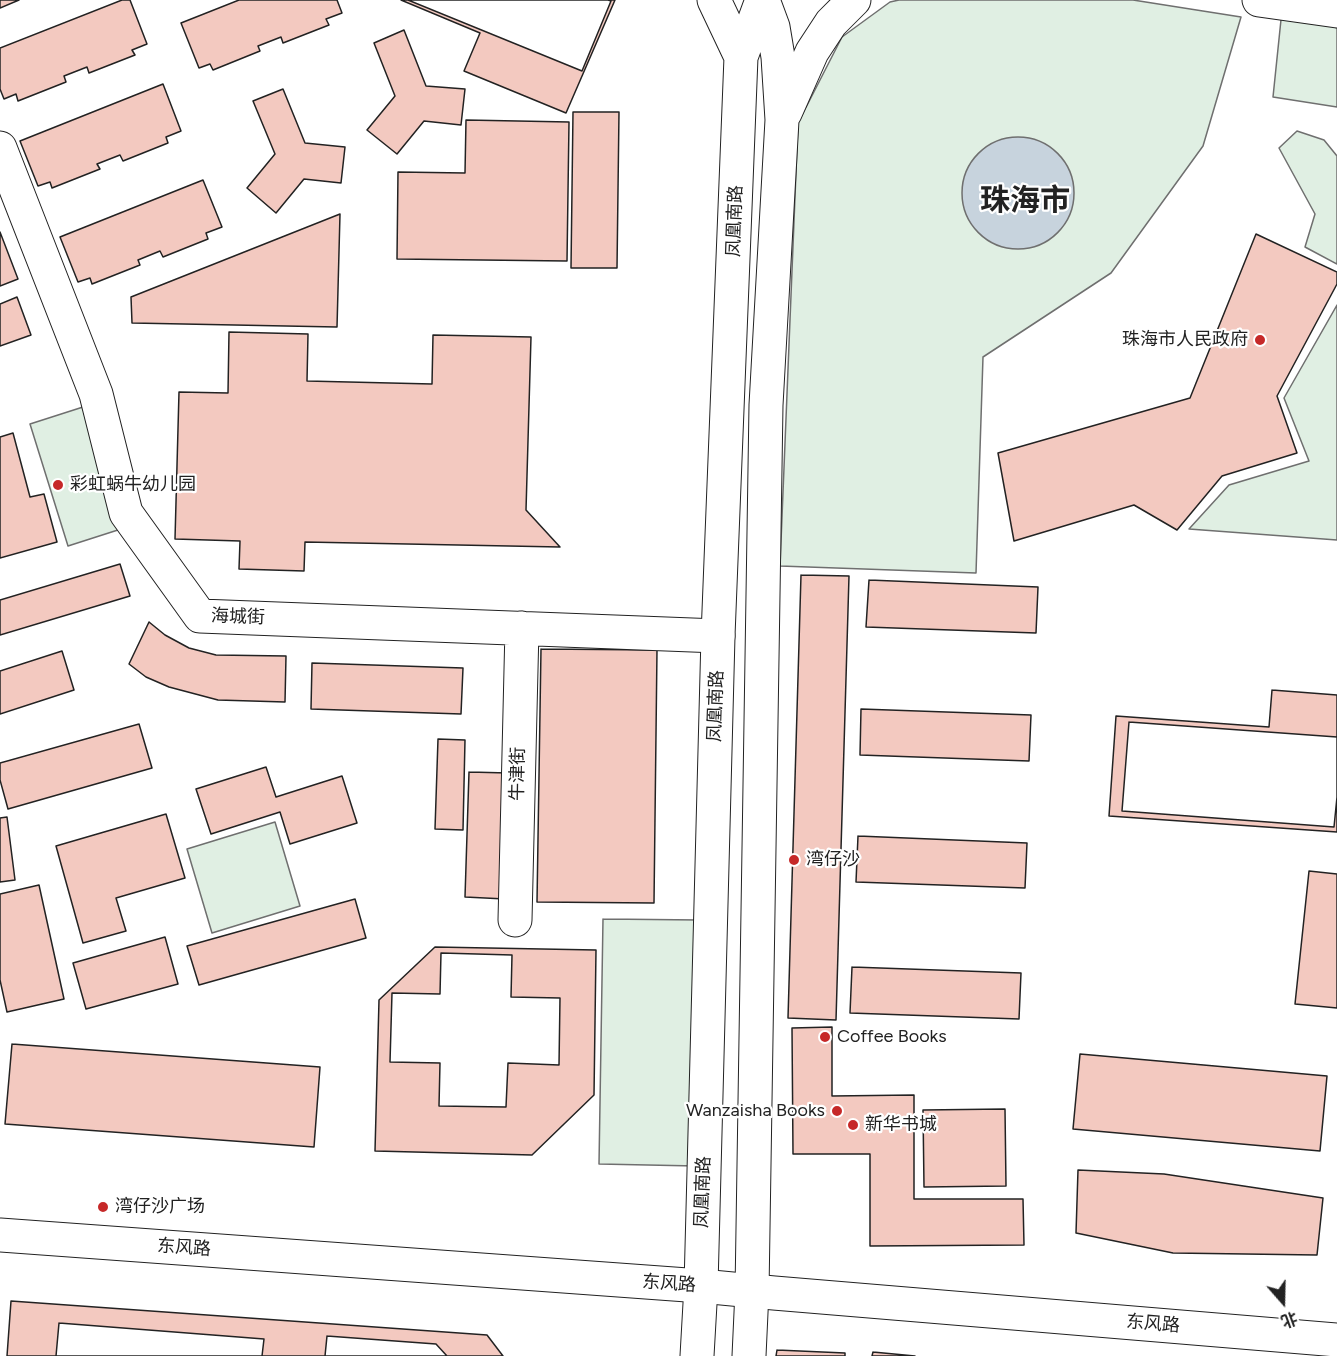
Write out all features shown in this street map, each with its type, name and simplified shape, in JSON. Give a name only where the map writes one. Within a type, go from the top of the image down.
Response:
[{"type":"main road","name":"凤凰南路","points":[[714,0],[741,57]]},
{"type":"main road","name":"凤凰南路","points":[[697,1356],[718,636],[741,57],[762,0]]},
{"type":"main road","name":"凤凰南路","points":[[749,1356],[752,1291],[766,405],[782,120],[778,57],[772,27],[762,0]]},
{"type":"main road","name":"凤凰南路","points":[[782,120],[812,52],[831,23],[854,0]]},
{"type":"main road","points":[[1259,0],[1337,12]]},
{"type":"main road","name":"海城街","points":[[0,148],[96,394],[126,513],[200,616],[718,636]]},
{"type":"main road","name":"牛津街","points":[[515,920],[522,628]]},
{"type":"main road","name":"东风路","points":[[0,1235],[700,1286],[1337,1340]]},
{"type":"green space","points":[[899,0],[1133,0],[1241,17],[1203,146],[1111,273],[983,357],[976,573],[780,566],[798,123],[842,37],[890,2]]},
{"type":"green space","points":[[1282,10],[1337,19],[1337,107],[1273,97]]},
{"type":"green space","points":[[1297,131],[1324,140],[1337,156],[1337,264],[1305,247],[1315,214],[1279,148]]},
{"type":"green space","points":[[1337,305],[1337,540],[1189,529],[1229,485],[1309,461],[1284,398]]},
{"type":"green space","points":[[83,407],[121,529],[68,546],[30,424]]},
{"type":"green space","points":[[275,822],[300,906],[212,933],[187,849]]},
{"type":"green space","points":[[603,919],[700,920],[696,1166],[599,1164]]},
{"type":"shaded area","points":[[1018,137],[1039,141],[1057,154],[1070,172],[1074,193],[1070,214],[1057,232],[1039,245],[1018,249],[997,245],[979,232],[966,214],[962,193],[966,172],[979,154],[997,141]]},
{"type":"building","points":[[0,0],[19,0],[0,8]]},
{"type":"building","points":[[122,0],[130,0],[147,44],[132,50],[135,55],[89,73],[87,67],[64,76],[66,82],[18,101],[16,94],[4,99],[0,89],[0,48]]},
{"type":"building","points":[[239,0],[337,0],[342,13],[326,19],[329,25],[283,43],[281,37],[258,46],[260,51],[213,70],[210,64],[199,68],[181,23]]},
{"type":"building","points":[[401,0],[615,0],[566,113],[464,71],[480,33]]},
{"type":"building","points":[[408,0],[608,0],[611,1],[582,71]]},
{"type":"building","points":[[404,30],[426,86],[465,89],[461,125],[424,121],[397,154],[367,130],[395,96],[374,43]]},
{"type":"building","points":[[163,84],[181,131],[166,137],[168,143],[123,161],[120,155],[97,164],[100,169],[52,188],[50,182],[38,186],[20,141]]},
{"type":"building","points":[[283,89],[305,143],[345,147],[341,183],[304,179],[276,213],[247,188],[275,154],[253,101]]},
{"type":"building","points":[[573,112],[619,112],[617,268],[571,268]]},
{"type":"building","points":[[466,120],[569,122],[567,261],[397,259],[398,172],[465,173]]},
{"type":"building","points":[[203,180],[222,227],[206,233],[208,239],[163,257],[160,251],[138,260],[140,265],[92,284],[90,278],[78,282],[60,237]]},
{"type":"building","points":[[340,214],[337,327],[132,323],[131,297]]},
{"type":"building","points":[[0,232],[18,279],[0,286]]},
{"type":"building","name":"珠海市人民政府","points":[[1256,234],[1337,272],[1337,284],[1277,396],[1297,453],[1222,476],[1177,530],[1134,505],[1014,541],[998,453],[1190,398]]},
{"type":"building","points":[[17,297],[31,335],[0,346],[0,304]]},
{"type":"building","points":[[229,332],[308,334],[307,381],[432,384],[433,335],[531,337],[526,510],[560,547],[305,542],[304,571],[239,569],[240,541],[175,539],[179,392],[228,393]]},
{"type":"building","points":[[13,433],[30,497],[44,494],[57,542],[0,558],[0,437]]},
{"type":"building","points":[[120,564],[130,596],[0,635],[0,600]]},
{"type":"building","points":[[801,575],[849,576],[836,1020],[788,1018]]},
{"type":"building","points":[[869,580],[1038,587],[1036,633],[866,627]]},
{"type":"building","points":[[149,622],[165,635],[189,648],[216,655],[286,656],[285,702],[218,700],[169,687],[146,677],[129,664]]},
{"type":"building","points":[[541,649],[657,650],[654,903],[537,902]]},
{"type":"building","points":[[62,651],[74,690],[0,714],[0,671]]},
{"type":"building","points":[[312,663],[463,668],[461,714],[311,709]]},
{"type":"building","points":[[1272,690],[1337,695],[1337,832],[1109,816],[1116,716],[1269,727]]},
{"type":"building","points":[[861,709],[1031,715],[1029,761],[860,755]]},
{"type":"building","points":[[1129,722],[1337,737],[1337,797],[1334,827],[1122,811]]},
{"type":"building","points":[[139,724],[152,768],[8,809],[0,780],[0,763]]},
{"type":"building","points":[[438,739],[465,740],[463,830],[435,829]]},
{"type":"building","points":[[266,767],[276,797],[342,776],[357,823],[290,844],[280,812],[211,834],[196,789]]},
{"type":"building","points":[[469,772],[508,773],[505,899],[465,897]]},
{"type":"building","points":[[166,814],[185,878],[116,898],[126,931],[83,943],[56,846]]},
{"type":"building","points":[[7,817],[15,880],[0,882],[0,818]]},
{"type":"building","points":[[858,836],[1027,843],[1025,888],[856,882]]},
{"type":"building","points":[[1309,871],[1337,874],[1337,1008],[1295,1004]]},
{"type":"building","points":[[39,885],[64,999],[7,1012],[0,980],[0,894]]},
{"type":"building","points":[[355,899],[366,938],[199,985],[187,946]]},
{"type":"building","points":[[165,937],[178,984],[86,1009],[73,963]]},
{"type":"building","points":[[435,947],[596,950],[594,1095],[532,1155],[375,1151],[379,1000]]},
{"type":"building","points":[[441,953],[512,955],[511,997],[560,998],[559,1065],[508,1063],[506,1107],[439,1106],[440,1063],[390,1062],[392,993],[440,994]]},
{"type":"building","points":[[852,967],[1021,973],[1019,1019],[850,1013]]},
{"type":"building","name":"新华书城","points":[[832,1027],[832,1096],[914,1095],[914,1199],[1023,1199],[1024,1245],[870,1246],[870,1154],[793,1154],[792,1028]]},
{"type":"building","points":[[12,1044],[320,1067],[314,1147],[5,1124]]},
{"type":"building","points":[[1080,1054],[1327,1076],[1320,1151],[1073,1129]]},
{"type":"building","points":[[1005,1109],[1006,1186],[924,1187],[923,1110]]},
{"type":"building","points":[[1078,1170],[1164,1174],[1323,1198],[1317,1255],[1173,1253],[1076,1233]]},
{"type":"building","points":[[11,1301],[487,1335],[503,1356],[7,1356]]},
{"type":"building","points":[[59,1323],[264,1339],[262,1356],[56,1356]]},
{"type":"building","points":[[327,1336],[436,1344],[447,1356],[325,1356]]},
{"type":"building","points":[[777,1350],[845,1353],[845,1356],[776,1356]]},
{"type":"building","points":[[873,1352],[915,1356],[872,1356]]},
{"type":"place","name":"珠海市人民政府","points":[[1260,340]]},
{"type":"place","name":"彩虹蜗牛幼儿园","points":[[58,485]]},
{"type":"place","name":"湾仔沙","points":[[794,860]]},
{"type":"place","name":"Coffee Books","points":[[825,1037]]},
{"type":"place","name":"Wanzaisha Books","points":[[837,1111]]},
{"type":"place","name":"新华书城","points":[[853,1125]]},
{"type":"place","name":"湾仔沙广场","points":[[103,1207]]},
{"type":"district","name":"珠海市","points":[[1025,201]]}]
